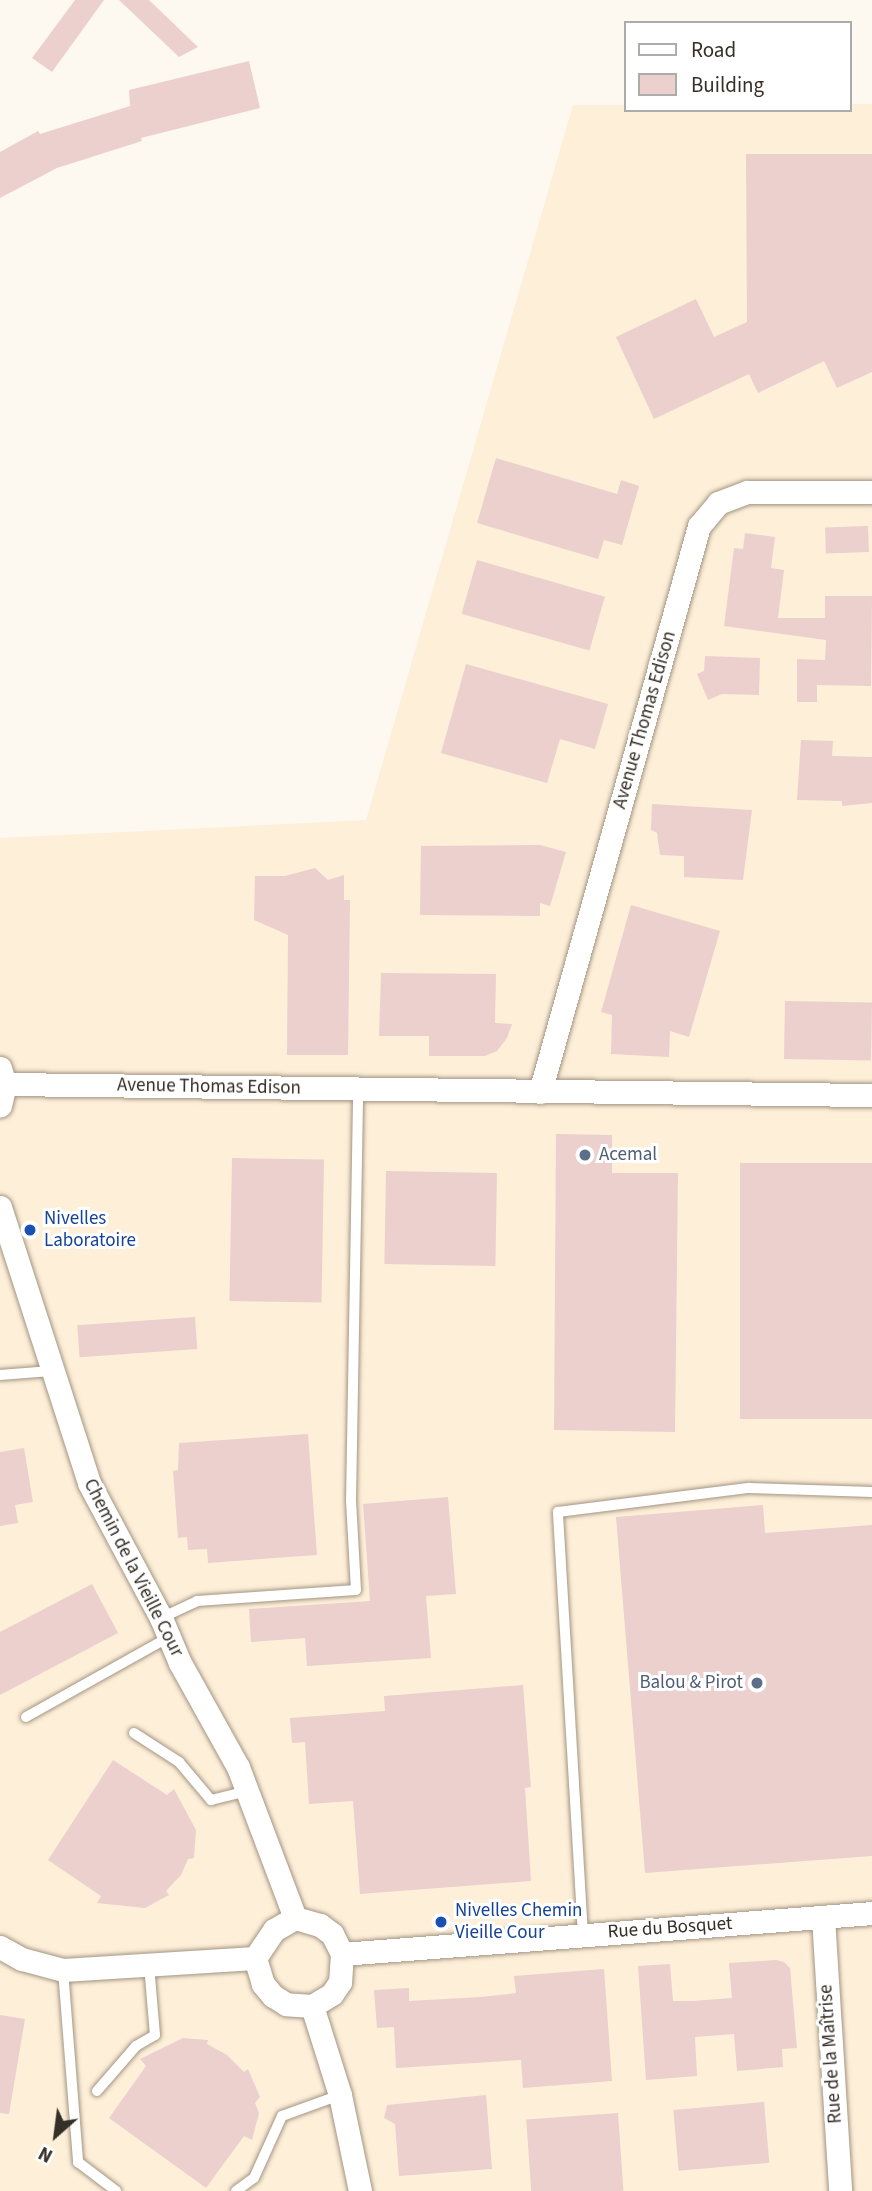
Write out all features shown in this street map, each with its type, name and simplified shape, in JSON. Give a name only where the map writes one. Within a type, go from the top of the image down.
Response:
[{"type":"street","name":"Avenue Thomas Edison","points":[[540,1092],[699,526],[719,503],[747,492],[872,492]]},
{"type":"street","name":"Avenue Thomas Edison","points":[[2,1086],[872,1095]]},
{"type":"street","name":"Chemin de la Vieille Cour","points":[[0,1207],[89,1483],[165,1628],[180,1663],[238,1767],[295,1918]]},
{"type":"street","name":"Rue du Bosquet","points":[[342,1954],[872,1913]]},
{"type":"street","name":"Rue de la Maîtrise","points":[[823,1917],[840,2191]]},
{"type":"street","points":[[295,1918],[320,1925],[332,1934],[342,1954],[340,1982],[332,1994],[312,2006],[286,2004],[272,1996],[263,1984],[255,1958],[274,1930],[295,1918]]},
{"type":"street","points":[[0,1947],[22,1959],[63,1970],[255,1958]]},
{"type":"street","points":[[312,2006],[340,2095],[360,2191]]},
{"type":"lane","points":[[26,1717],[165,1628],[197,1601],[356,1590],[351,1501],[358,1099]]},
{"type":"lane","points":[[0,1375],[51,1371]]},
{"type":"lane","points":[[583,1935],[558,1511],[749,1488],[872,1492]]},
{"type":"lane","points":[[134,1733],[179,1762],[211,1800],[247,1791]]},
{"type":"lane","points":[[97,2091],[136,2046],[155,2035],[149,1965]]},
{"type":"lane","points":[[63,1970],[78,2162],[116,2191]]},
{"type":"lane","points":[[236,2191],[254,2178],[282,2116],[340,2095]]},
{"type":"shaded area","points":[[851,104],[872,104],[872,2191],[0,2191],[0,838],[366,820],[573,105],[624,105],[624,112],[851,112]]},
{"type":"building","points":[[75,0],[104,0],[52,72],[32,58]]},
{"type":"building","points":[[119,0],[149,0],[198,47],[179,57]]},
{"type":"building","points":[[249,61],[260,108],[141,138],[142,141],[57,168],[0,198],[0,152],[38,131],[40,134],[130,106],[129,90]]},
{"type":"building","points":[[746,154],[872,154],[872,372],[837,388],[824,361],[758,393],[749,374],[654,419],[616,337],[696,299],[714,337],[747,322]]},
{"type":"building","points":[[496,458],[617,494],[621,480],[639,486],[622,545],[604,540],[598,559],[477,523]]},
{"type":"building","points":[[868,526],[869,552],[826,553],[825,528]]},
{"type":"building","points":[[745,533],[775,537],[771,568],[784,570],[778,618],[825,618],[825,596],[872,596],[871,686],[817,685],[817,702],[797,702],[797,659],[825,660],[826,640],[724,626],[734,548],[743,549]]},
{"type":"building","points":[[477,560],[605,597],[589,650],[462,614]]},
{"type":"building","points":[[705,656],[760,658],[759,695],[722,694],[708,700],[697,674],[704,671]]},
{"type":"building","points":[[466,664],[608,704],[595,749],[560,739],[547,783],[441,753]]},
{"type":"building","points":[[801,740],[833,741],[832,756],[872,757],[872,803],[842,806],[842,801],[797,800]]},
{"type":"building","points":[[652,804],[752,810],[743,880],[684,877],[684,856],[660,855],[657,833],[651,830]]},
{"type":"building","points":[[540,845],[566,852],[550,906],[540,903],[540,916],[420,915],[421,846]]},
{"type":"building","points":[[315,868],[328,880],[344,875],[344,900],[350,900],[348,1055],[287,1055],[288,935],[254,920],[255,876],[285,876]]},
{"type":"building","points":[[631,905],[720,931],[689,1037],[670,1031],[669,1057],[611,1054],[612,1015],[601,1012]]},
{"type":"building","points":[[381,973],[496,974],[495,1023],[512,1024],[507,1038],[497,1051],[485,1056],[429,1056],[429,1036],[379,1036]]},
{"type":"building","points":[[785,1001],[872,1003],[871,1061],[784,1059]]},
{"type":"building","points":[[556,1134],[612,1135],[612,1173],[678,1173],[675,1432],[554,1430]]},
{"type":"building","points":[[232,1158],[324,1160],[321,1303],[230,1301]]},
{"type":"building","points":[[740,1163],[872,1163],[872,1419],[740,1419]]},
{"type":"building","points":[[386,1171],[497,1173],[495,1266],[384,1264]]},
{"type":"building","points":[[195,1317],[197,1349],[80,1357],[77,1325]]},
{"type":"building","points":[[308,1434],[317,1555],[208,1563],[207,1549],[188,1550],[187,1537],[178,1538],[173,1471],[178,1470],[179,1443]]},
{"type":"building","points":[[24,1448],[33,1502],[15,1505],[18,1523],[0,1526],[0,1452]]},
{"type":"building","points":[[448,1497],[456,1594],[426,1596],[431,1658],[307,1666],[305,1638],[251,1642],[249,1609],[370,1601],[363,1504]]},
{"type":"building","points":[[763,1505],[765,1533],[872,1525],[872,1856],[645,1873],[616,1517]]},
{"type":"building","points":[[92,1584],[118,1633],[0,1695],[0,1632]]},
{"type":"building","points":[[523,1685],[531,1787],[525,1788],[531,1881],[360,1894],[353,1801],[309,1804],[305,1742],[292,1743],[290,1718],[385,1711],[384,1696]]},
{"type":"building","points":[[113,1760],[167,1795],[174,1789],[196,1830],[194,1858],[188,1859],[181,1875],[166,1891],[169,1895],[145,1908],[97,1903],[101,1896],[48,1860]]},
{"type":"building","points":[[776,1960],[784,1962],[790,1968],[797,2048],[782,2049],[783,2067],[737,2071],[734,2034],[695,2037],[697,2076],[646,2080],[638,1966],[670,1964],[673,2001],[693,2001],[732,1998],[729,1963]]},
{"type":"building","points":[[604,1969],[612,2081],[523,2088],[521,2060],[396,2068],[394,2027],[377,2028],[374,1990],[409,1988],[409,2001],[481,1997],[516,1993],[514,1976]]},
{"type":"building","points":[[0,2015],[25,2019],[9,2114],[0,2113]]},
{"type":"building","points":[[183,2038],[208,2040],[207,2044],[227,2055],[244,2072],[248,2069],[260,2097],[255,2103],[259,2113],[252,2140],[244,2136],[206,2188],[109,2118],[146,2066],[140,2059]]},
{"type":"building","points":[[486,2095],[492,2169],[399,2176],[395,2124],[384,2118],[387,2105]]},
{"type":"building","points":[[764,2102],[769,2163],[679,2171],[673,2110]]},
{"type":"building","points":[[618,2113],[623,2191],[531,2191],[526,2119]]},
{"type":"place","name":"Acemal","points":[[585,1155]]},
{"type":"place","name":"Nivelles Laboratoire","points":[[30,1230]]},
{"type":"place","name":"Balou & Pirot","points":[[757,1683]]},
{"type":"place","name":"Nivelles Chemin Vieille Cour","points":[[441,1922]]}]
